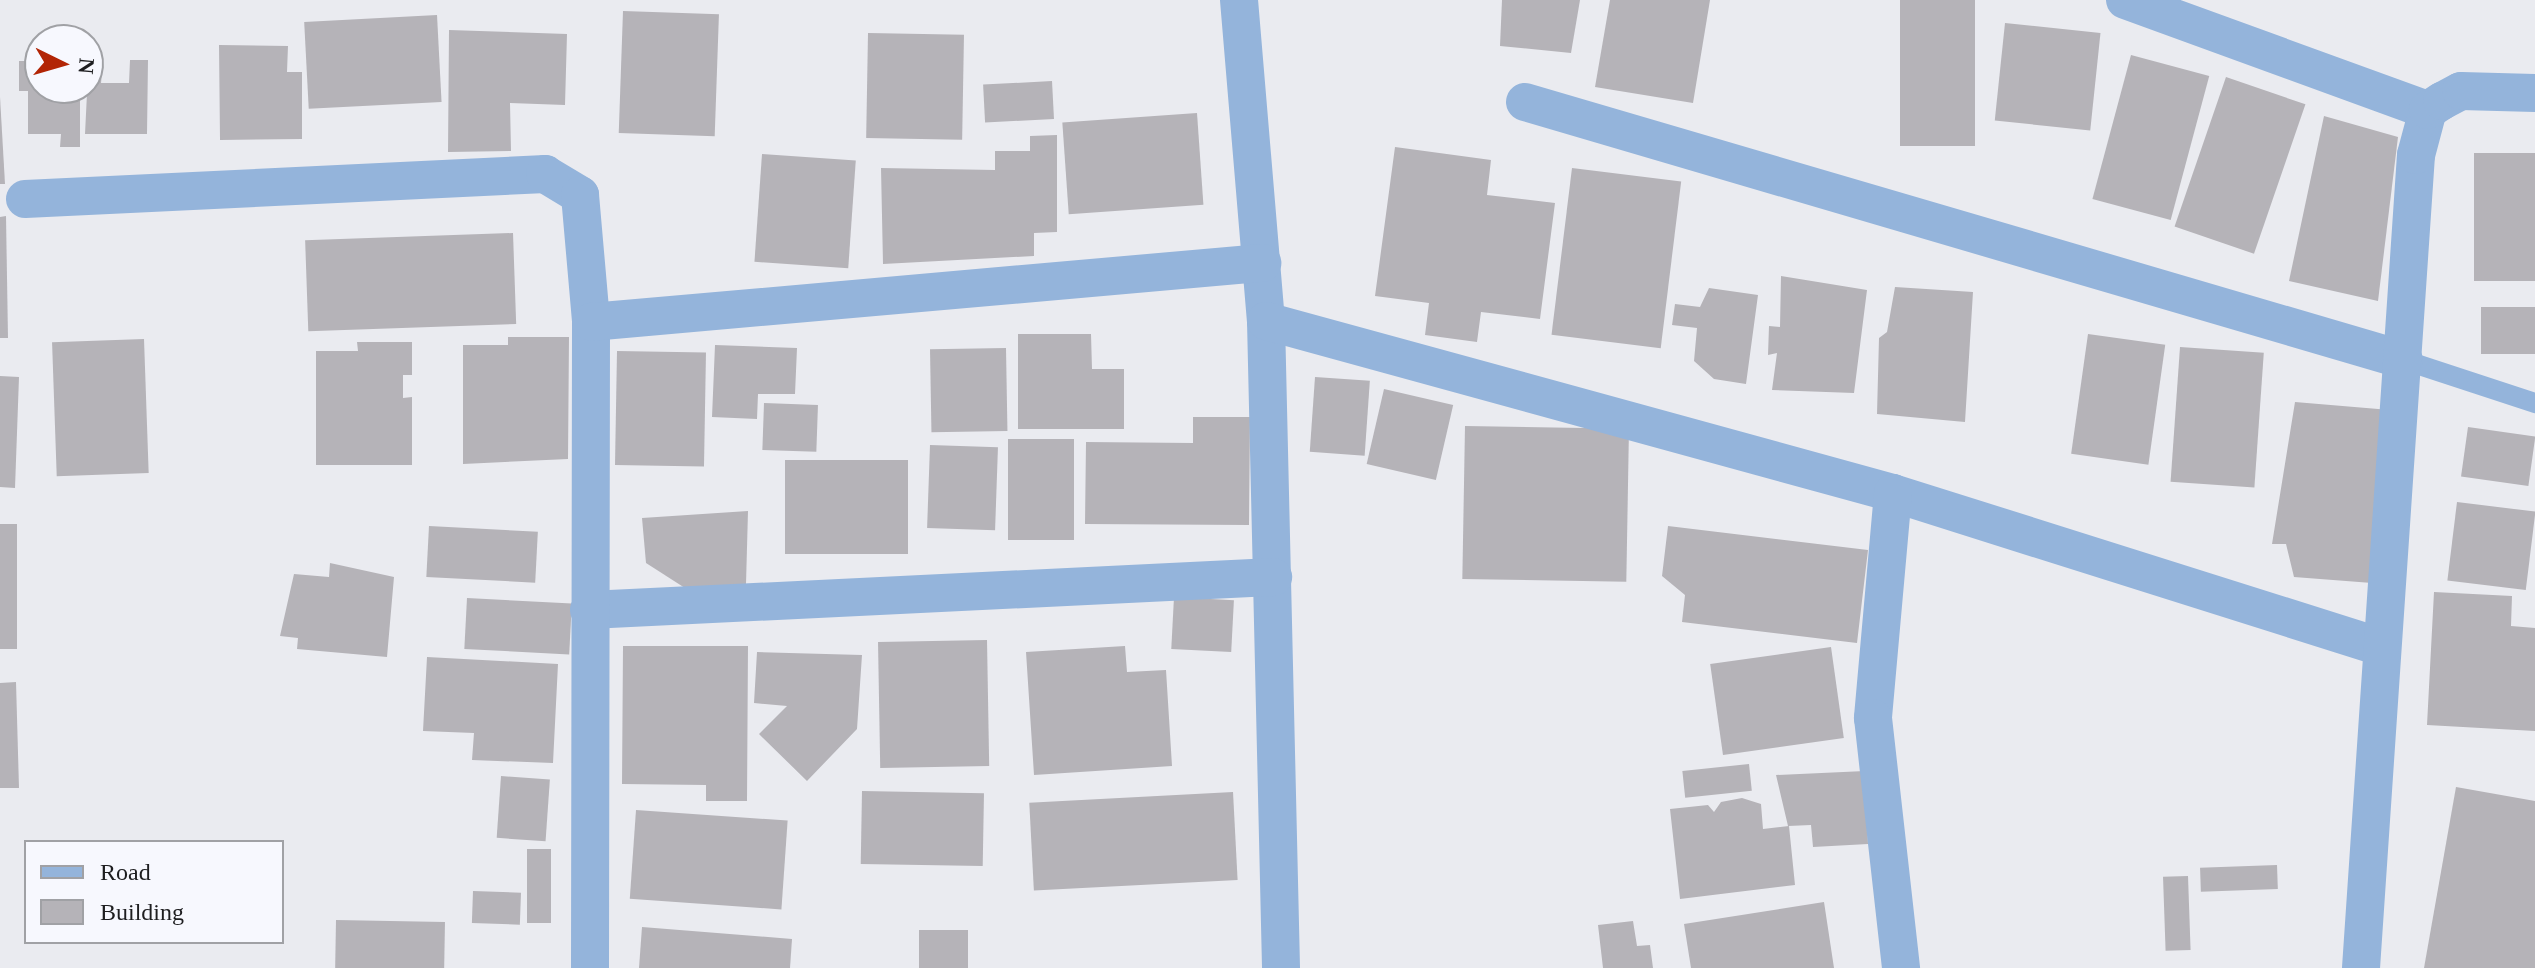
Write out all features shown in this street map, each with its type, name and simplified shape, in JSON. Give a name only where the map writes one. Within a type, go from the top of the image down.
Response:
[{"type":"street","points":[[1239,0],[1266,321],[1281,968]]},
{"type":"street","points":[[2125,0],[2428,110]]},
{"type":"street","points":[[2361,968],[2416,155],[2428,110],[2461,91],[2535,93]]},
{"type":"street","points":[[1525,102],[2404,360]]},
{"type":"street","points":[[25,199],[545,174],[580,195],[591,322],[590,968]]},
{"type":"street","points":[[591,322],[1262,263]]},
{"type":"street","points":[[1266,321],[1893,493],[2381,647]]},
{"type":"street","points":[[1893,493],[1873,718],[1901,968]]},
{"type":"street","points":[[589,610],[1273,577]]},
{"type":"lane","points":[[2404,360],[2535,403]]},
{"type":"building","points":[[1502,0],[1580,0],[1571,53],[1500,46]]},
{"type":"building","points":[[1610,0],[1710,0],[1693,103],[1595,87]]},
{"type":"building","points":[[1900,0],[1975,0],[1975,146],[1900,146]]},
{"type":"building","points":[[623,11],[719,14],[715,136],[619,133]]},
{"type":"building","points":[[437,15],[442,102],[309,109],[304,22]]},
{"type":"building","points":[[2005,23],[2100,33],[2090,130],[1995,120]]},
{"type":"building","points":[[449,30],[567,34],[565,105],[510,103],[511,151],[448,152]]},
{"type":"building","points":[[868,33],[964,35],[962,140],[866,138]]},
{"type":"building","points":[[219,45],[288,46],[287,72],[302,72],[302,139],[220,140]]},
{"type":"building","points":[[2131,55],[2209,76],[2171,220],[2092,199]]},
{"type":"building","points":[[130,60],[148,60],[147,134],[85,134],[86,104],[104,104],[104,83],[129,83]]},
{"type":"building","points":[[19,61],[24,61],[24,91],[19,91]]},
{"type":"building","points":[[2226,77],[2305,104],[2254,254],[2175,226]]},
{"type":"building","points":[[1052,81],[1054,119],[985,123],[983,85]]},
{"type":"building","points":[[0,97],[5,184],[0,184]]},
{"type":"building","points":[[28,104],[80,104],[80,147],[60,147],[61,134],[28,134]]},
{"type":"building","points":[[1197,113],[1203,205],[1069,214],[1062,122]]},
{"type":"building","points":[[2324,116],[2398,137],[2378,301],[2289,281]]},
{"type":"building","points":[[1057,135],[1057,232],[1034,233],[1034,256],[883,264],[881,168],[995,170],[995,151],[1030,151],[1030,136]]},
{"type":"building","points":[[1395,147],[1491,160],[1487,195],[1555,203],[1540,319],[1481,312],[1477,342],[1425,335],[1429,303],[1375,296]]},
{"type":"building","points":[[2474,153],[2535,153],[2535,281],[2474,281]]},
{"type":"building","points":[[762,154],[856,161],[848,268],[754,262]]},
{"type":"building","points":[[1572,168],[1681,181],[1661,348],[1552,335]]},
{"type":"building","points":[[6,216],[8,338],[0,338],[0,217]]},
{"type":"building","points":[[513,233],[516,324],[308,331],[305,240]]},
{"type":"building","points":[[1781,276],[1867,290],[1854,393],[1772,390],[1777,353],[1768,355],[1769,326],[1780,327]]},
{"type":"building","points":[[1895,287],[1973,292],[1965,422],[1877,414],[1879,338],[1887,332]]},
{"type":"building","points":[[1709,288],[1758,295],[1746,384],[1714,379],[1694,361],[1697,328],[1672,325],[1675,304],[1700,307]]},
{"type":"building","points":[[2481,307],[2535,307],[2535,354],[2481,354]]},
{"type":"building","points":[[1018,334],[1091,334],[1092,369],[1124,369],[1124,429],[1018,429]]},
{"type":"building","points":[[2088,334],[2165,345],[2148,465],[2071,454]]},
{"type":"building","points":[[508,337],[569,337],[568,459],[463,464],[463,345],[508,345]]},
{"type":"building","points":[[144,339],[149,473],[57,476],[52,342]]},
{"type":"building","points":[[357,342],[412,342],[412,375],[403,375],[403,398],[412,397],[412,465],[316,465],[316,351],[358,351]]},
{"type":"building","points":[[715,345],[797,348],[795,394],[758,394],[757,419],[712,417]]},
{"type":"building","points":[[2180,347],[2264,353],[2254,488],[2171,482]]},
{"type":"building","points":[[1006,348],[1007,431],[931,432],[930,349]]},
{"type":"building","points":[[617,351],[706,353],[704,467],[615,465]]},
{"type":"building","points":[[0,376],[19,377],[15,488],[0,487]]},
{"type":"building","points":[[1315,377],[1370,381],[1365,456],[1310,452]]},
{"type":"building","points":[[1384,389],[1453,405],[1436,480],[1367,464]]},
{"type":"building","points":[[2295,402],[2390,410],[2372,583],[2294,577],[2286,544],[2272,544]]},
{"type":"building","points":[[764,403],[818,405],[816,452],[762,450]]},
{"type":"building","points":[[1193,417],[1250,417],[1249,525],[1085,524],[1086,442],[1193,443]]},
{"type":"building","points":[[1465,426],[1629,429],[1626,582],[1462,579]]},
{"type":"building","points":[[2468,427],[2535,436],[2528,486],[2461,477]]},
{"type":"building","points":[[1008,439],[1074,439],[1074,540],[1008,540]]},
{"type":"building","points":[[930,445],[998,447],[995,530],[927,528]]},
{"type":"building","points":[[785,460],[908,460],[908,554],[785,554]]},
{"type":"building","points":[[2457,502],[2535,512],[2526,590],[2447,580]]},
{"type":"building","points":[[748,511],[746,584],[685,588],[646,563],[642,518]]},
{"type":"building","points":[[0,524],[17,524],[17,649],[0,649]]},
{"type":"building","points":[[429,526],[538,532],[535,583],[426,577]]},
{"type":"building","points":[[1668,526],[1868,550],[1857,643],[1682,622],[1685,595],[1662,576]]},
{"type":"building","points":[[330,563],[394,577],[387,657],[297,649],[298,638],[280,636],[294,574],[329,577]]},
{"type":"building","points":[[2434,592],[2512,596],[2511,626],[2535,628],[2535,731],[2427,725]]},
{"type":"building","points":[[1174,597],[1234,600],[1231,652],[1171,649]]},
{"type":"building","points":[[467,598],[572,603],[569,654],[464,649]]},
{"type":"building","points":[[987,640],[989,766],[880,768],[878,642]]},
{"type":"building","points":[[623,646],[748,646],[747,801],[706,801],[706,785],[622,784]]},
{"type":"building","points":[[1125,646],[1127,672],[1166,670],[1172,766],[1034,775],[1026,652]]},
{"type":"building","points":[[1831,647],[1844,738],[1723,755],[1710,664]]},
{"type":"building","points":[[757,652],[862,655],[857,729],[807,781],[759,734],[787,706],[754,703]]},
{"type":"building","points":[[427,657],[558,664],[553,763],[472,760],[474,733],[423,731]]},
{"type":"building","points":[[16,682],[19,788],[0,788],[0,683]]},
{"type":"building","points":[[1749,764],[1752,791],[1685,798],[1682,771]]},
{"type":"building","points":[[1865,771],[1868,844],[1813,847],[1811,825],[1788,826],[1776,775]]},
{"type":"building","points":[[501,776],[550,779],[546,841],[497,838]]},
{"type":"building","points":[[2456,787],[2535,801],[2535,968],[2424,968]]},
{"type":"building","points":[[862,791],[984,793],[983,866],[861,864]]},
{"type":"building","points":[[1233,792],[1238,880],[1034,891],[1029,803]]},
{"type":"building","points":[[1742,798],[1761,804],[1763,829],[1789,826],[1795,885],[1680,899],[1670,809],[1708,805],[1714,812],[1721,802]]},
{"type":"building","points":[[636,810],[788,821],[781,909],[630,899]]},
{"type":"building","points":[[527,849],[551,849],[551,923],[527,923]]},
{"type":"building","points":[[2277,865],[2278,889],[2201,892],[2200,868]]},
{"type":"building","points":[[2188,876],[2191,950],[2166,951],[2163,877]]},
{"type":"building","points":[[473,891],[521,893],[520,925],[472,923]]},
{"type":"building","points":[[1824,902],[1834,968],[1691,968],[1684,924]]},
{"type":"building","points":[[336,920],[445,922],[444,968],[335,968]]},
{"type":"building","points":[[1633,921],[1637,946],[1650,945],[1653,968],[1603,968],[1598,925]]},
{"type":"building","points":[[642,927],[792,939],[790,968],[639,968]]},
{"type":"building","points":[[919,930],[968,930],[968,968],[919,968]]}]
